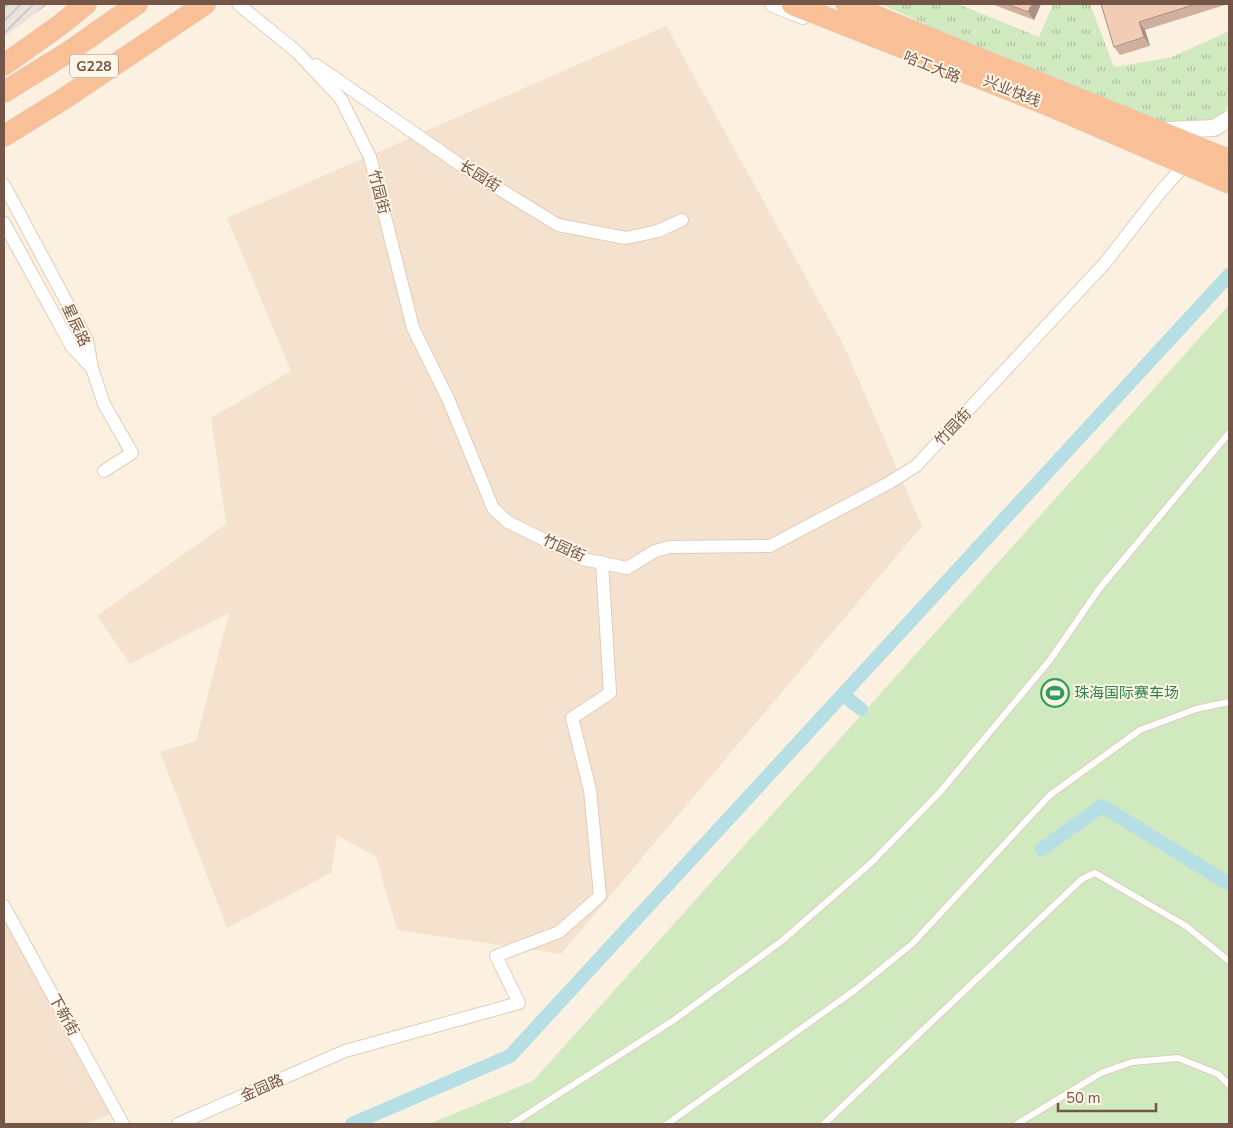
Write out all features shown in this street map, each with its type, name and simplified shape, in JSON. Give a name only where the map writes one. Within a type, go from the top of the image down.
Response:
[{"type":"highway","points":[[60,26],[86,4]]},
{"type":"highway","points":[[4,65],[93,4]]},
{"type":"highway","name":"G228","points":[[4,92],[67,53],[137,4]]},
{"type":"highway","points":[[4,136],[62,100],[193,8],[212,4]]},
{"type":"highway","name":"兴业快线","points":[[792,4],[1048,105],[1229,183]]},
{"type":"highway","name":"兴业快线","points":[[846,4],[1229,158]]},
{"type":"highway","name":"G228","points":[[4,126],[193,8]]},
{"type":"street","name":"竹园街","points":[[238,4],[297,52],[341,100],[370,158],[413,328],[448,401],[493,508],[508,522],[583,559],[627,568],[655,551],[670,547],[770,546],[887,484],[916,466],[1104,263],[1182,168]]},
{"type":"street","name":"哈工大路","points":[[773,4],[1229,188]]},
{"type":"street","points":[[866,4],[1169,130],[1229,158]]},
{"type":"street","name":"长园街","points":[[297,52],[459,164],[558,225],[626,238],[658,232],[682,220]]},
{"type":"street","points":[[1169,130],[1214,128],[1229,119]]},
{"type":"street","points":[[1182,168],[1229,158]]},
{"type":"street","name":"星辰路","points":[[4,185],[86,340],[92,368]]},
{"type":"street","name":"星辰路","points":[[4,222],[72,348],[92,368]]},
{"type":"street","points":[[92,368],[104,404],[132,453],[104,471]]},
{"type":"street","name":"金园路","points":[[178,1124],[346,1051],[519,1003],[496,956],[559,932],[600,896],[590,790],[572,718],[610,693],[602,562]]},
{"type":"street","name":"下新街","points":[[4,906],[123,1124]]},
{"type":"lane","points":[[512,1124],[674,1020],[783,940],[871,863],[940,792],[1050,660],[1099,588],[1229,433]]},
{"type":"lane","points":[[667,1124],[855,990],[912,944],[1050,795],[1140,730],[1196,709],[1229,702]]},
{"type":"lane","points":[[824,1124],[1082,879],[1095,873],[1186,926],[1229,961]]},
{"type":"lane","points":[[1017,1124],[1101,1073],[1132,1062],[1178,1058],[1218,1074],[1229,1085]]},
{"type":"shaded area","points":[[4,4],[48,4],[4,37]]},
{"type":"shaded area","points":[[666,26],[844,346],[922,526],[561,954],[397,930],[376,857],[337,835],[331,873],[227,928],[160,752],[196,741],[229,613],[130,664],[97,616],[226,524],[211,418],[291,371],[227,218]]},
{"type":"shaded area","points":[[4,909],[115,1112],[87,1124],[4,1124]]},
{"type":"green space","points":[[881,4],[958,4],[1039,37],[1053,4],[1090,4],[1114,67],[1172,57],[1229,31],[1229,105],[1220,116],[1193,134],[1018,67]]},
{"type":"green space","name":"珠海国际赛车场","points":[[1229,305],[1229,1124],[429,1124],[533,1081]]},
{"type":"building","points":[[1007,4],[1032,4],[1028,12]]},
{"type":"building","points":[[1101,4],[1196,4],[1139,22],[1144,37],[1114,47]]},
{"type":"waterway","points":[[352,1124],[510,1056],[1229,275]]},
{"type":"waterway","points":[[843,695],[861,709]]},
{"type":"waterway","points":[[1042,849],[1102,806],[1229,884]]},
{"type":"place","name":"珠海国际赛车场","points":[[1055,693]]}]
